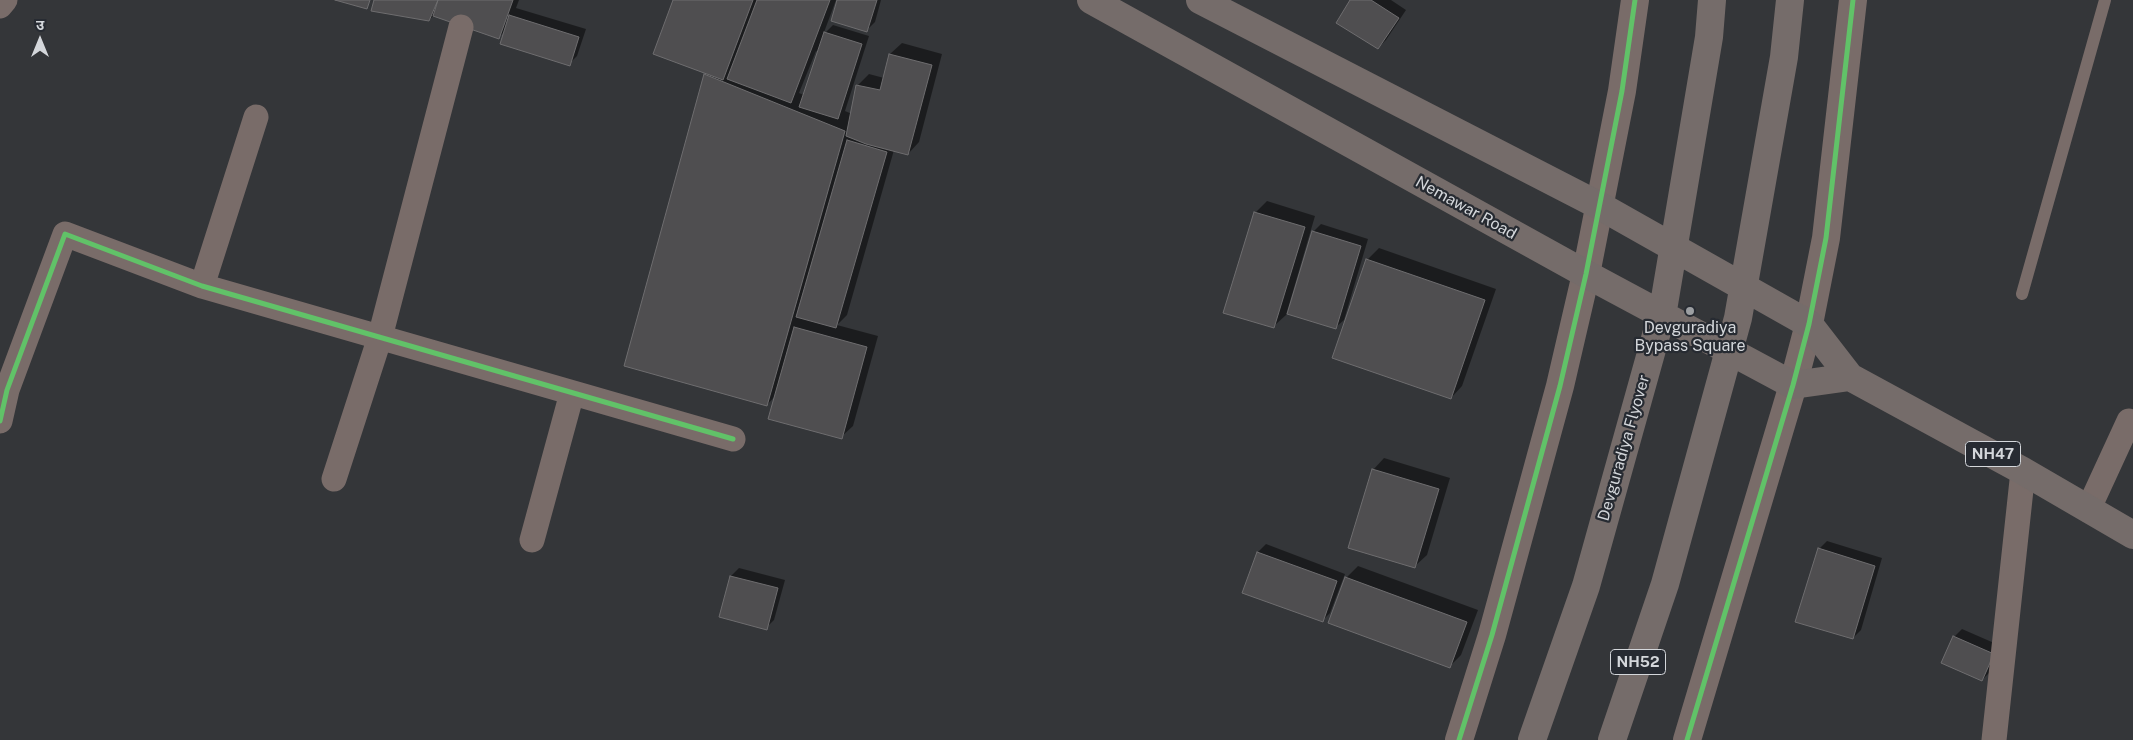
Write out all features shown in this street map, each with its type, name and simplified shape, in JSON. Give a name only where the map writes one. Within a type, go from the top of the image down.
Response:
[{"type":"highway","name":"Nemawar Road","points":[[1091,0],[1586,274],[1793,384]]},
{"type":"highway","points":[[1200,0],[1600,206],[1809,324]]},
{"type":"highway","name":"Devguradiya Flyover","points":[[1532,740],[1586,586],[1663,310],[1708,37],[1712,0]]},
{"type":"highway","name":"NH52","points":[[1612,740],[1665,584],[1738,318],[1784,57],[1790,0]]},
{"type":"highway","name":"NH47","points":[[1809,324],[1850,377],[2023,471],[2133,535]]},
{"type":"highway","points":[[1793,384],[1850,377]]},
{"type":"street","points":[[0,6],[5,0]]},
{"type":"street","points":[[1459,740],[1492,635],[1560,386],[1600,206],[1622,91],[1635,0]]},
{"type":"street","points":[[1687,740],[1793,384],[1809,324],[1826,238],[1853,0]]},
{"type":"street","points":[[334,479],[380,337],[461,27]]},
{"type":"street","points":[[202,286],[256,117]]},
{"type":"street","points":[[0,421],[7,390],[64,234],[202,286],[733,439]]},
{"type":"street","points":[[532,540],[572,392]]},
{"type":"street","points":[[2088,510],[2129,422],[2133,423]]},
{"type":"street","points":[[1994,740],[2023,471]]},
{"type":"lane","points":[[2022,294],[2105,0]]},
{"type":"building","points":[[335,0],[370,0],[367,9]]},
{"type":"building","points":[[374,0],[438,0],[429,21],[371,11]]},
{"type":"building","points":[[438,0],[513,0],[499,39],[433,16]]},
{"type":"building","points":[[673,0],[753,0],[723,80],[653,54]]},
{"type":"building","points":[[757,0],[830,0],[791,103],[727,79]]},
{"type":"building","points":[[837,0],[877,0],[867,32],[831,21]]},
{"type":"building","points":[[1350,0],[1371,0],[1399,18],[1378,49],[1336,23]]},
{"type":"building","points":[[509,15],[579,37],[570,66],[500,44]]},
{"type":"building","points":[[824,32],[862,44],[838,119],[799,107]]},
{"type":"building","points":[[889,54],[932,65],[908,155],[866,144],[846,136],[856,85],[880,90]]},
{"type":"building","points":[[704,74],[845,131],[767,406],[624,366]]},
{"type":"building","points":[[847,140],[887,152],[836,328],[796,317]]},
{"type":"building","points":[[1254,212],[1305,227],[1274,328],[1223,313]]},
{"type":"building","points":[[1312,231],[1361,246],[1336,329],[1287,314]]},
{"type":"building","points":[[1366,259],[1485,300],[1451,399],[1332,358]]},
{"type":"building","points":[[794,327],[867,347],[842,439],[768,419]]},
{"type":"building","points":[[1372,469],[1439,489],[1415,568],[1348,548]]},
{"type":"building","points":[[1818,548],[1875,566],[1853,639],[1795,622]]},
{"type":"building","points":[[1257,552],[1337,581],[1323,622],[1242,593]]},
{"type":"building","points":[[730,576],[778,588],[767,630],[719,617]]},
{"type":"building","points":[[1345,577],[1467,622],[1450,668],[1328,623]]},
{"type":"building","points":[[1953,636],[1994,654],[1982,681],[1941,663]]},
{"type":"cycle path","points":[[1459,740],[1492,635],[1560,386],[1586,274],[1622,91],[1635,0]]},
{"type":"cycle path","points":[[1687,740],[1793,385],[1809,324],[1826,238],[1853,0]]},
{"type":"cycle path","points":[[0,421],[7,390],[65,234],[202,286],[733,439]]},
{"type":"place","name":"Devguradiya Bypass Square","points":[[1690,311]]}]
